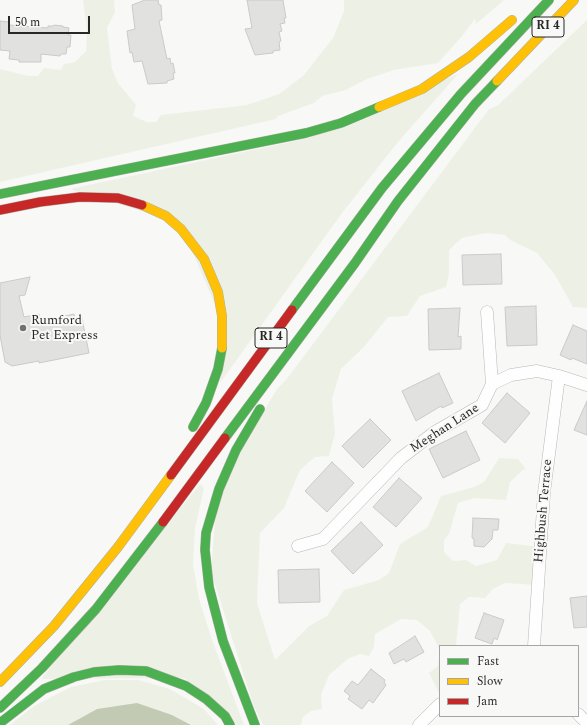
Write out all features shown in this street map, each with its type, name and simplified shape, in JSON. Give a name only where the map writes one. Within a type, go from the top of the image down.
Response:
[{"type":"highway","name":"RI 4","points":[[0,682],[54,626],[118,547],[382,188],[460,94],[549,0]]},
{"type":"highway","name":"RI 4","points":[[0,708],[42,668],[100,603],[157,530],[355,262],[398,201],[474,104],[574,0]]},
{"type":"highway","points":[[0,194],[306,133],[355,118],[422,90],[469,57],[521,13]]},
{"type":"highway","points":[[0,210],[40,202],[80,197],[118,198],[144,205],[166,216],[181,229],[193,243],[209,269],[218,292],[222,316],[222,346],[213,386],[198,419],[185,438]]},
{"type":"highway","points":[[300,353],[355,262]]},
{"type":"highway","points":[[255,725],[223,641],[209,586],[205,550],[206,533],[219,489],[236,450],[265,402]]},
{"type":"highway","points":[[62,601],[108,546],[160,474]]},
{"type":"highway","points":[[0,723],[44,689],[74,677],[94,672],[146,670],[186,686],[206,699],[225,716],[230,725]]},
{"type":"street","points":[[487,312],[492,384],[511,375],[537,371],[587,385]]},
{"type":"street","name":"Highbush Terrace","points":[[534,645],[544,493],[559,376]]},
{"type":"street","name":"Meghan Lane","points":[[298,546],[323,539],[401,458],[435,432],[482,405],[492,384]]},
{"type":"street","points":[[419,725],[439,705]]},
{"type":"street","points":[[579,715],[587,723]]},
{"type":"shaded area","points":[[83,0],[114,0],[115,12],[107,28],[112,69],[118,83],[136,105],[133,116],[147,122],[156,122],[161,115],[247,105],[279,94],[303,76],[333,38],[344,11],[344,0],[504,0],[476,24],[475,19],[438,63],[394,70],[367,79],[346,90],[322,96],[314,103],[278,116],[276,119],[0,182],[0,69],[29,76],[38,76],[44,68],[61,70],[64,64],[75,62],[86,51],[87,30]]},
{"type":"shaded area","points":[[587,20],[587,308],[573,307],[555,275],[537,253],[510,240],[505,235],[485,233],[462,238],[449,250],[449,273],[446,287],[420,296],[407,316],[388,317],[364,347],[341,369],[332,399],[335,434],[329,456],[315,457],[300,470],[284,508],[260,533],[257,603],[275,660],[309,626],[327,616],[344,590],[379,580],[389,573],[400,544],[428,527],[441,496],[474,487],[484,482],[499,458],[518,459],[526,469],[510,482],[506,500],[474,498],[458,503],[449,534],[444,540],[444,552],[453,561],[466,560],[476,566],[497,560],[506,543],[541,547],[537,585],[505,583],[493,589],[485,598],[469,597],[460,604],[456,645],[439,645],[439,648],[430,631],[417,620],[401,619],[375,634],[374,647],[369,656],[361,654],[349,658],[329,675],[321,695],[322,709],[311,711],[303,717],[301,725],[263,725],[253,704],[211,572],[215,520],[228,471],[277,389],[286,380],[489,109],[497,106]]},
{"type":"shaded area","points":[[458,74],[398,142],[342,213],[220,383],[226,330],[180,223],[70,189],[309,138]]},
{"type":"shaded area","points":[[200,484],[204,488],[195,528],[193,564],[199,599],[212,640],[244,725],[236,725],[184,678],[41,679]]},
{"type":"shaded area","points":[[439,658],[439,693],[429,673],[438,666]]},
{"type":"shaded area","points":[[105,680],[139,680],[170,689],[204,709],[218,725],[191,725],[172,715],[97,709],[68,725],[10,725],[34,706],[71,687]]},
{"type":"shaded area","points":[[137,703],[172,715],[191,725],[68,725],[97,709]]},
{"type":"building","points":[[145,0],[158,0],[159,5],[161,5],[162,20],[159,21],[167,59],[170,58],[171,64],[173,63],[175,73],[173,73],[174,79],[167,81],[167,83],[148,84],[142,61],[134,62],[132,52],[130,53],[127,31],[135,29],[132,5]]},
{"type":"building","points":[[247,0],[283,0],[286,18],[284,18],[285,23],[280,24],[282,31],[279,32],[281,41],[279,42],[280,50],[273,51],[273,53],[255,55],[245,29],[252,28]]},
{"type":"building","points":[[0,21],[9,22],[9,25],[48,28],[48,26],[54,25],[69,28],[68,35],[71,35],[70,47],[67,47],[66,54],[61,54],[60,56],[41,54],[41,62],[19,62],[19,60],[9,59],[10,51],[0,50]]},
{"type":"building","points":[[501,254],[502,284],[463,285],[462,255]]},
{"type":"building","name":"Rumford Pet Express","points":[[30,277],[25,295],[19,296],[24,317],[39,314],[41,321],[74,314],[75,319],[82,318],[89,353],[39,363],[39,361],[12,366],[5,362],[0,335],[0,283]]},
{"type":"building","points":[[536,306],[537,345],[507,346],[505,307]]},
{"type":"building","points":[[460,308],[458,337],[461,336],[461,349],[429,350],[428,309]]},
{"type":"building","points":[[573,325],[587,331],[587,364],[572,358],[571,360],[560,355]]},
{"type":"building","points":[[439,373],[453,403],[442,408],[441,406],[416,421],[402,391]]},
{"type":"building","points":[[507,393],[530,413],[505,443],[482,423]]},
{"type":"building","points":[[587,401],[587,435],[574,430]]},
{"type":"building","points":[[370,419],[391,440],[363,468],[342,446]]},
{"type":"building","points":[[466,431],[480,460],[443,478],[429,449]]},
{"type":"building","points":[[332,462],[354,483],[327,512],[305,491]]},
{"type":"building","points":[[399,478],[422,498],[396,527],[373,507]]},
{"type":"building","points":[[473,518],[499,519],[498,530],[493,530],[492,539],[484,547],[474,546],[474,539],[472,538]]},
{"type":"building","points":[[361,522],[383,545],[353,574],[331,551]]},
{"type":"building","points":[[319,569],[320,602],[279,603],[278,570]]},
{"type":"building","points":[[587,596],[587,627],[574,628],[570,598]]},
{"type":"building","points":[[484,613],[504,620],[497,640],[494,638],[492,644],[475,638]]},
{"type":"building","points":[[415,636],[424,652],[406,662],[404,659],[394,664],[389,653]]},
{"type":"building","points":[[371,669],[385,680],[384,682],[386,685],[373,703],[369,700],[362,709],[348,699],[350,696],[344,691],[352,681],[358,685]]},
{"type":"traffic: fast","points":[[292,310],[382,188],[461,94],[549,0]]},
{"type":"traffic: fast","points":[[225,438],[355,263],[398,201],[475,104],[497,81]]},
{"type":"traffic: fast","points":[[0,194],[306,133],[341,123],[379,107]]},
{"type":"traffic: fast","points":[[193,427],[206,403],[218,369],[222,348]]},
{"type":"traffic: fast","points":[[255,725],[223,641],[209,587],[205,550],[206,533],[219,489],[236,450],[260,409]]},
{"type":"traffic: fast","points":[[0,708],[42,668],[96,609],[163,522]]},
{"type":"traffic: fast","points":[[0,723],[44,689],[74,677],[94,672],[119,670],[146,671],[186,686],[206,699],[225,716],[230,725]]},
{"type":"traffic: slow","points":[[497,81],[574,0]]},
{"type":"traffic: slow","points":[[379,107],[422,89],[469,57],[512,20]]},
{"type":"traffic: slow","points":[[142,205],[166,216],[181,229],[204,259],[218,292],[222,316],[222,348]]},
{"type":"traffic: slow","points":[[0,682],[54,626],[118,547],[171,475]]},
{"type":"traffic: jam","points":[[0,210],[40,202],[80,197],[118,198],[142,205]]},
{"type":"traffic: jam","points":[[171,475],[292,310]]},
{"type":"traffic: jam","points":[[163,522],[225,438]]},
{"type":"place","name":"Rumford Pet Express","points":[[23,328]]}]
